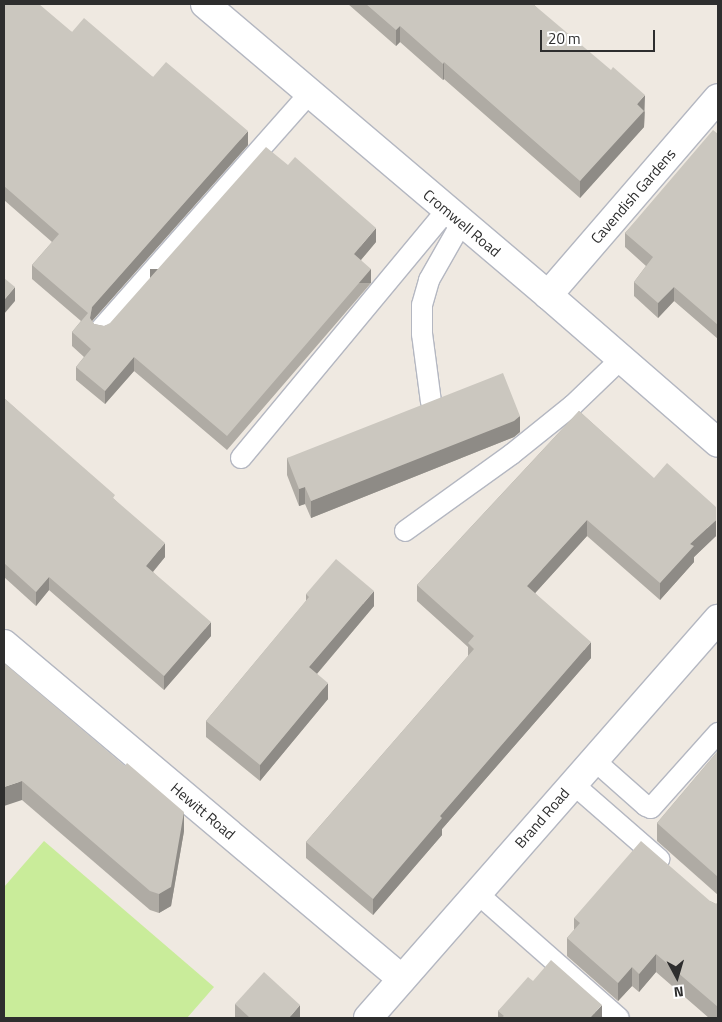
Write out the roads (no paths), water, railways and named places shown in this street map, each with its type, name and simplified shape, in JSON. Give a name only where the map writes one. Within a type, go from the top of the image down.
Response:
[{"type":"street","name":"Cromwell Road","points":[[205,4],[548,295],[718,443]]},
{"type":"street","name":"Cavendish Gardens","points":[[548,295],[718,98]]},
{"type":"street","name":"Brand Road","points":[[368,1018],[572,783],[718,619]]},
{"type":"street","name":"Hewitt Road","points":[[4,644],[402,979]]},
{"type":"lane","points":[[101,329],[310,93]]},
{"type":"lane","points":[[431,402],[422,334],[422,305],[429,280],[454,216]]},
{"type":"lane","points":[[241,458],[454,216]]},
{"type":"lane","points":[[405,531],[512,454],[573,405],[622,359]]},
{"type":"lane","points":[[594,760],[646,806],[651,808],[718,733]]},
{"type":"lane","points":[[572,783],[674,873]]},
{"type":"lane","points":[[477,893],[619,1018]]}]
